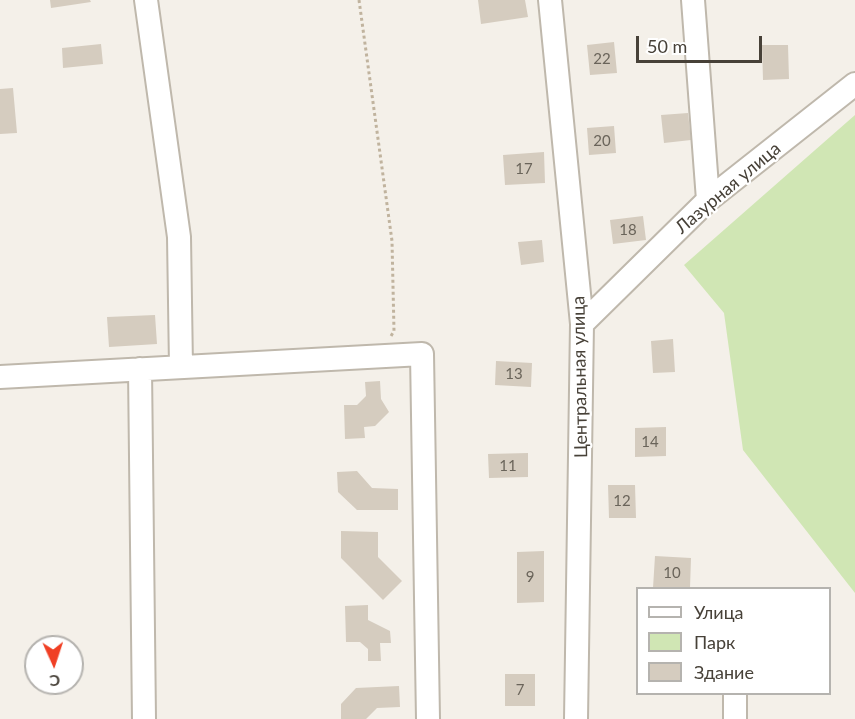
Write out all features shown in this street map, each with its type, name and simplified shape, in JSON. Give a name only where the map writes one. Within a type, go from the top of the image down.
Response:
[{"type":"street","points":[[146,0],[179,237],[181,367]]},
{"type":"street","name":"Центральная улица","points":[[550,0],[582,324],[576,719]]},
{"type":"street","points":[[693,0],[708,200]]},
{"type":"street","name":"Лазурная улица","points":[[582,324],[708,200],[855,84]]},
{"type":"street","points":[[0,376],[422,354],[428,719]]},
{"type":"street","points":[[140,369],[144,719]]},
{"type":"street","points":[[735,695],[735,719]]},
{"type":"path","points":[[359,0],[392,241],[394,331],[381,357]]},
{"type":"green space","points":[[855,115],[855,593],[743,450],[724,313],[684,265]]},
{"type":"building","points":[[50,0],[90,0],[91,2],[51,8]]},
{"type":"building","points":[[478,0],[525,0],[528,17],[481,24]]},
{"type":"building","points":[[614,42],[617,73],[590,75],[587,45]]},
{"type":"building","points":[[101,44],[103,64],[63,68],[62,48]]},
{"type":"building","points":[[762,45],[788,45],[789,79],[763,80]]},
{"type":"building","points":[[13,88],[17,133],[0,134],[0,89]]},
{"type":"building","points":[[688,113],[691,140],[664,143],[661,115]]},
{"type":"building","points":[[614,126],[616,153],[589,155],[587,128]]},
{"type":"building","points":[[544,152],[545,183],[505,185],[503,155]]},
{"type":"building","points":[[643,216],[646,240],[613,244],[610,220]]},
{"type":"building","points":[[542,240],[544,262],[521,265],[518,242]]},
{"type":"building","points":[[155,315],[157,344],[109,347],[107,317]]},
{"type":"building","points":[[673,339],[675,372],[653,373],[651,341]]},
{"type":"building","points":[[496,361],[532,363],[531,387],[495,385]]},
{"type":"building","points":[[380,381],[381,399],[389,412],[375,426],[364,427],[365,438],[345,439],[344,405],[357,405],[366,396],[365,382]]},
{"type":"building","points":[[666,427],[666,456],[635,457],[635,428]]},
{"type":"building","points":[[528,453],[528,477],[489,478],[488,454]]},
{"type":"building","points":[[357,471],[372,488],[398,489],[398,510],[357,510],[338,492],[337,472]]},
{"type":"building","points":[[608,485],[635,485],[636,518],[609,518]]},
{"type":"building","points":[[341,531],[378,532],[378,557],[402,581],[383,600],[341,558]]},
{"type":"building","points":[[544,551],[544,602],[517,603],[517,552]]},
{"type":"building","points":[[655,556],[691,558],[690,587],[653,587]]},
{"type":"building","points":[[368,605],[368,620],[390,631],[391,643],[380,643],[381,661],[368,661],[368,649],[360,642],[346,642],[345,606]]},
{"type":"building","points":[[505,674],[535,674],[535,706],[505,706]]},
{"type":"building","points":[[399,686],[400,707],[377,708],[366,719],[341,719],[341,704],[356,688]]}]
